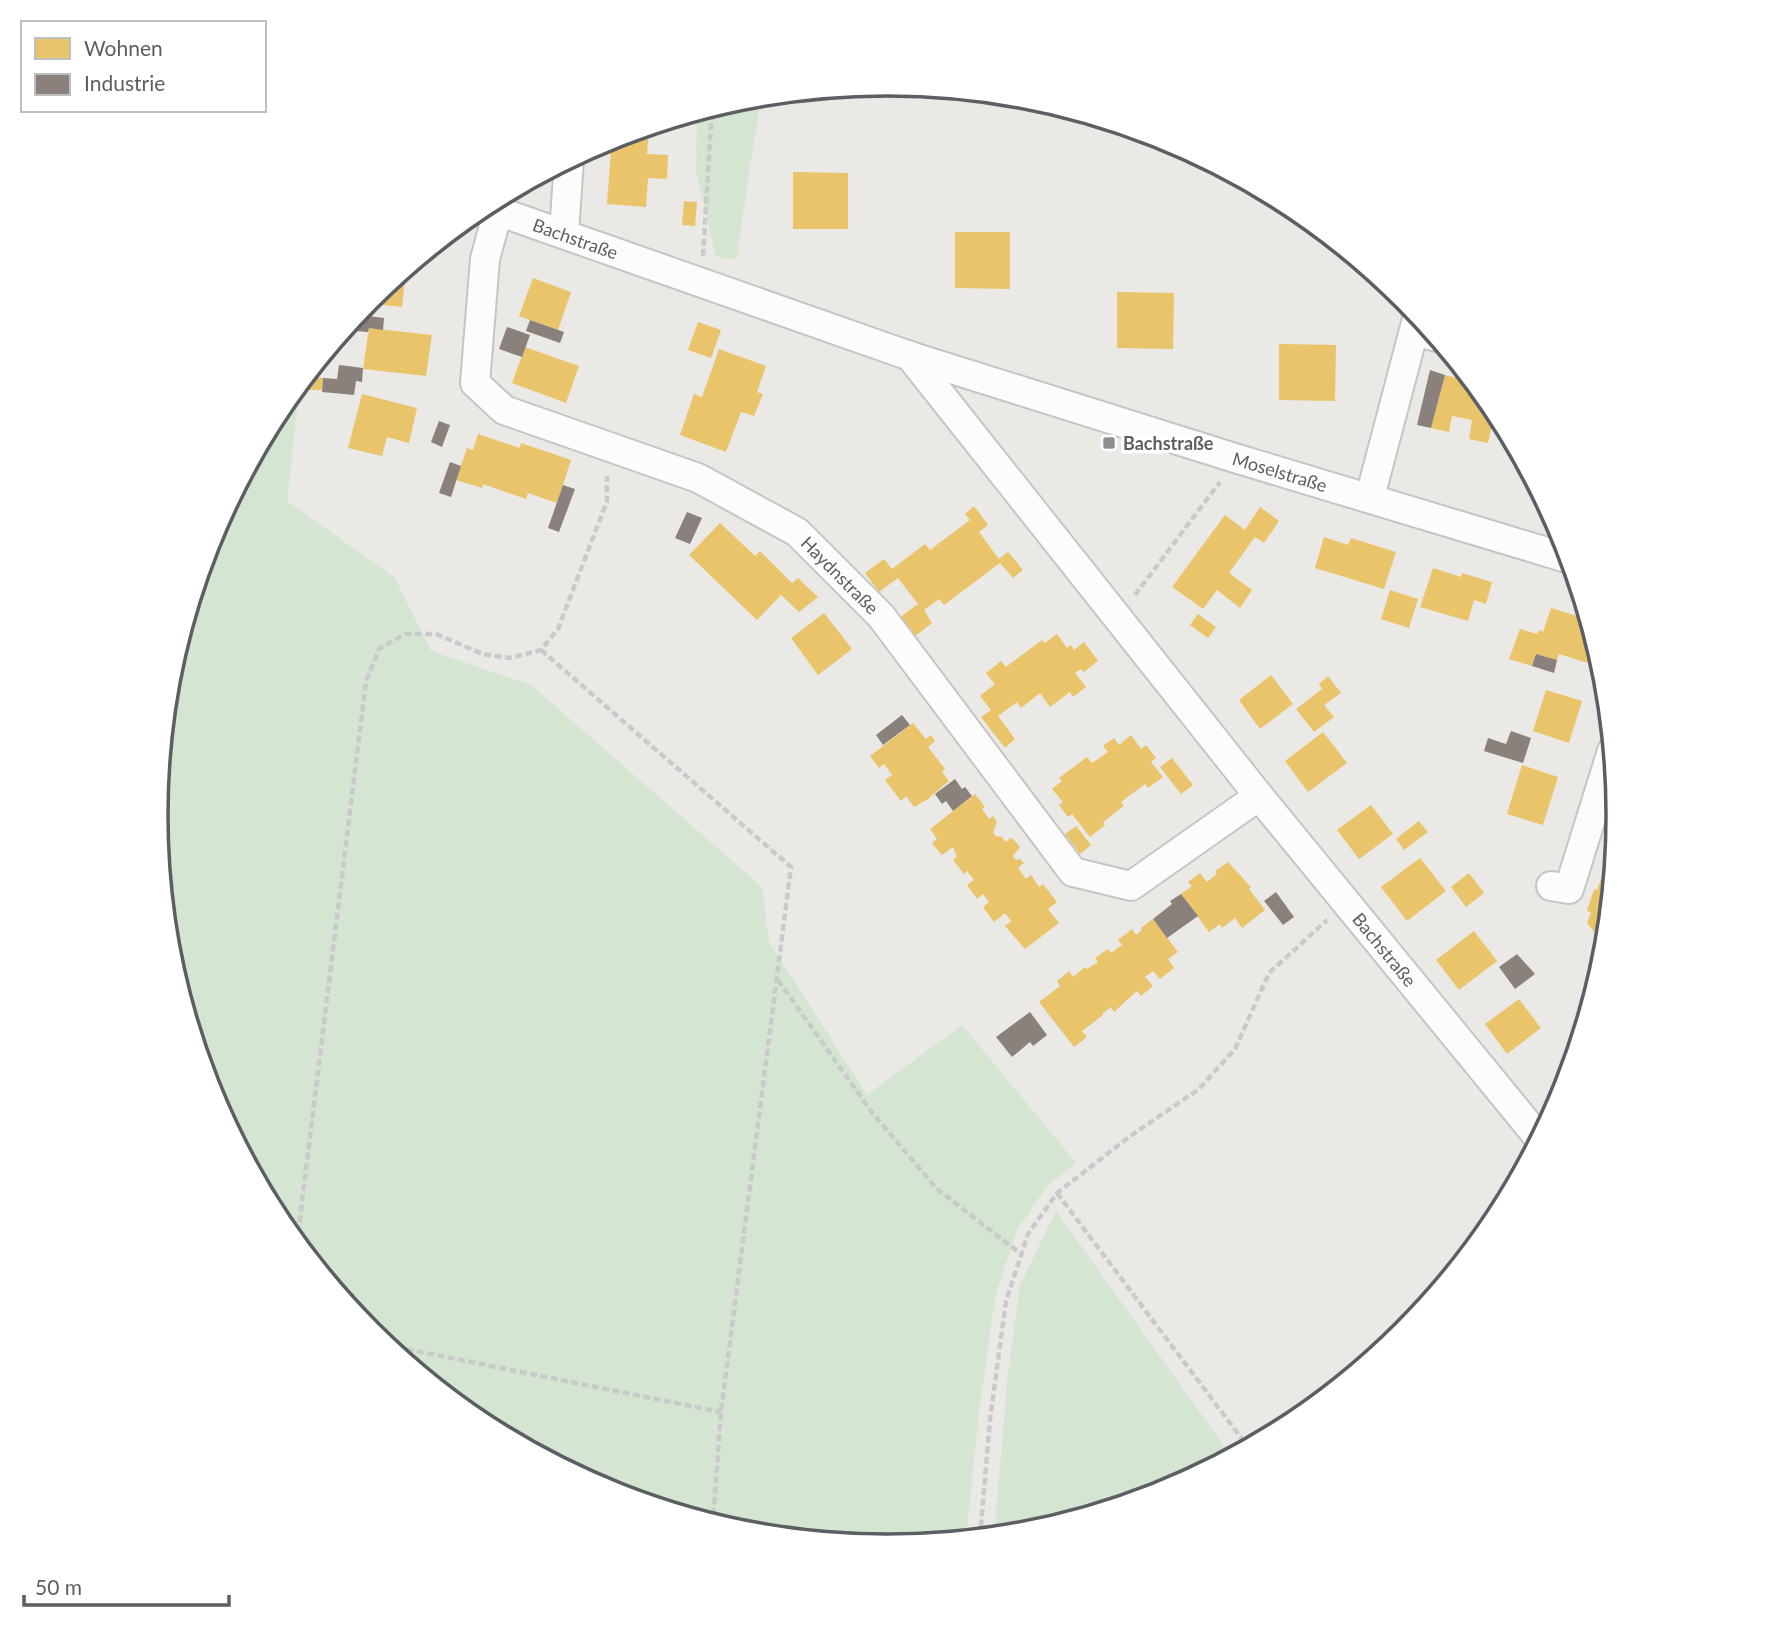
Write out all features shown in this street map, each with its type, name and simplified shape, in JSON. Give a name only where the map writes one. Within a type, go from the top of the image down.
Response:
[{"type":"street","points":[[564,233],[568,170]]},
{"type":"street","name":"Bachstraße","points":[[499,211],[910,356],[1259,796],[1535,1126]]},
{"type":"street","name":"Haydnstraße","points":[[490,216],[475,383],[505,410],[698,478],[797,532],[881,616],[1073,872],[1131,886],[1259,796]]},
{"type":"street","points":[[1370,497],[1415,328]]},
{"type":"street","name":"Moselstraße","points":[[910,356],[1557,555]]},
{"type":"street","points":[[1551,887],[1569,889],[1604,776]]},
{"type":"path","points":[[702,281],[711,119]]},
{"type":"path","points":[[299,1228],[366,681],[379,649],[405,634],[436,634],[483,654],[510,658],[541,650],[558,629],[607,501],[606,477],[617,449]]},
{"type":"path","points":[[1118,619],[1238,459]]},
{"type":"path","points":[[541,650],[792,867],[721,1412],[714,1512]]},
{"type":"path","points":[[981,1528],[990,1420],[1006,1301],[1028,1234],[1057,1193],[1129,1137],[1199,1089],[1235,1049],[1269,973],[1346,903]]},
{"type":"path","points":[[778,979],[871,1111],[936,1188],[1022,1254]]},
{"type":"path","points":[[1057,1193],[1242,1439]]},
{"type":"path","points":[[407,1349],[721,1412]]},
{"type":"green space","points":[[759,108],[736,260],[716,256],[696,171],[697,122]]},
{"type":"green space","points":[[298,404],[287,501],[395,578],[431,651],[531,685],[762,887],[769,942],[867,1095],[962,1025],[1076,1163],[1047,1186],[1017,1230],[995,1297],[967,1529],[887,1534],[793,1528],[747,1520],[656,1496],[569,1460],[488,1413],[449,1385],[379,1323],[347,1289],[289,1214],[242,1133],[206,1046],[182,955],[174,909],[168,815],[174,721],[182,675],[206,584],[242,497]]},
{"type":"green space","points":[[1056,1211],[1226,1448],[1205,1460],[1118,1496],[1073,1509],[995,1526],[1008,1374],[1020,1285]]},
{"type":"building: Wohnen","points":[[648,137],[647,154],[668,155],[667,179],[648,178],[646,207],[607,204],[611,151]]},
{"type":"building: Wohnen","points":[[793,172],[848,173],[848,229],[793,229]]},
{"type":"building: Wohnen","points":[[684,201],[697,202],[695,226],[682,225]]},
{"type":"building: Wohnen","points":[[955,232],[1010,232],[1010,289],[955,288]]},
{"type":"building: Wohnen","points":[[533,278],[571,292],[558,330],[519,316]]},
{"type":"building: Wohnen","points":[[405,283],[402,307],[381,305]]},
{"type":"building: Wohnen","points":[[1117,292],[1174,293],[1173,349],[1117,348]]},
{"type":"building: Wohnen","points":[[698,322],[721,330],[711,358],[688,350]]},
{"type":"building: Wohnen","points":[[369,328],[432,335],[426,376],[363,369]]},
{"type":"building: Wohnen","points":[[1279,344],[1336,345],[1335,401],[1279,400]]},
{"type":"building: Wohnen","points":[[525,347],[579,366],[566,403],[512,383]]},
{"type":"building: Wohnen","points":[[719,349],[766,366],[757,392],[763,394],[754,416],[741,412],[726,452],[680,435],[694,394],[702,397]]},
{"type":"building: Wohnen","points":[[1445,375],[1458,378],[1492,427],[1488,443],[1469,439],[1472,420],[1452,416],[1449,432],[1431,428]]},
{"type":"building: Wohnen","points":[[317,378],[323,378],[322,390],[309,390]]},
{"type":"building: Wohnen","points":[[362,394],[417,408],[409,443],[387,437],[382,456],[348,448]]},
{"type":"building: Wohnen","points":[[478,434],[520,448],[521,443],[571,460],[557,503],[528,493],[526,499],[483,484],[482,488],[456,480],[467,448],[473,450]]},
{"type":"building: Wohnen","points":[[974,506],[988,525],[979,532],[999,559],[1008,552],[1023,570],[1013,578],[1000,563],[944,605],[939,599],[924,610],[932,623],[914,637],[899,618],[918,604],[898,578],[879,592],[865,573],[884,559],[892,569],[925,544],[930,550],[970,520],[965,514]]},
{"type":"building: Wohnen","points":[[1260,507],[1279,521],[1264,543],[1255,537],[1229,573],[1252,590],[1240,608],[1217,590],[1203,609],[1172,587],[1225,515],[1245,530]]},
{"type":"building: Wohnen","points":[[720,523],[755,556],[760,551],[792,583],[798,578],[818,597],[799,612],[781,595],[757,620],[689,555]]},
{"type":"building: Wohnen","points":[[1324,537],[1348,545],[1351,538],[1396,552],[1384,589],[1315,568]]},
{"type":"building: Wohnen","points":[[1433,568],[1461,577],[1462,573],[1492,582],[1486,604],[1474,600],[1468,621],[1420,607]]},
{"type":"building: Wohnen","points":[[1390,590],[1418,599],[1409,628],[1381,619]]},
{"type":"building: Wohnen","points":[[1551,608],[1577,616],[1589,664],[1559,654],[1557,660],[1536,654],[1532,666],[1509,659],[1520,629],[1537,634],[1539,630],[1543,632]]},
{"type":"building: Wohnen","points":[[824,613],[852,649],[818,675],[791,638]]},
{"type":"building: Wohnen","points":[[1198,614],[1216,627],[1208,638],[1190,625]]},
{"type":"building: Wohnen","points":[[1057,634],[1067,648],[1071,645],[1074,650],[1084,642],[1098,661],[1084,672],[1081,669],[1075,673],[1086,687],[1073,697],[1070,692],[1050,707],[1040,693],[1021,708],[1017,702],[998,716],[1015,739],[1005,748],[981,717],[991,710],[980,696],[995,684],[986,673],[1001,661],[1006,667],[1042,640],[1045,643]]},
{"type":"building: Wohnen","points":[[1271,675],[1293,704],[1260,729],[1239,700]]},
{"type":"building: Wohnen","points":[[1328,676],[1341,693],[1324,705],[1334,717],[1314,732],[1296,709],[1322,689],[1319,684]]},
{"type":"building: Wohnen","points":[[1546,690],[1582,701],[1569,743],[1533,731]]},
{"type":"building: Wohnen","points":[[913,723],[926,739],[931,735],[935,741],[928,747],[945,769],[942,772],[949,781],[914,807],[906,796],[901,801],[885,780],[892,775],[884,764],[879,768],[870,756]]},
{"type":"building: Wohnen","points":[[1323,732],[1347,763],[1308,792],[1285,761]]},
{"type":"building: Wohnen","points":[[1131,735],[1141,749],[1146,745],[1156,758],[1151,762],[1163,777],[1148,788],[1145,784],[1121,802],[1124,806],[1103,822],[1105,825],[1090,837],[1072,814],[1068,817],[1059,805],[1063,802],[1052,789],[1062,781],[1059,778],[1087,757],[1092,763],[1108,752],[1103,746],[1114,738],[1119,745]]},
{"type":"building: Wohnen","points":[[1172,758],[1193,785],[1181,794],[1160,767]]},
{"type":"building: Wohnen","points":[[1522,765],[1558,777],[1543,825],[1507,814]]},
{"type":"building: Wohnen","points":[[975,794],[985,807],[982,809],[989,819],[993,816],[997,822],[993,833],[1006,842],[1010,838],[1013,839],[1020,847],[1013,856],[1024,863],[1018,868],[1026,879],[1031,875],[1039,887],[1043,884],[1057,902],[1048,909],[1059,923],[1025,949],[1005,926],[1011,921],[1005,913],[994,922],[983,907],[989,902],[983,894],[977,899],[967,885],[974,880],[967,871],[964,874],[953,860],[957,857],[953,847],[942,855],[932,843],[937,839],[930,829]]},
{"type":"building: Wohnen","points":[[1371,805],[1393,834],[1359,859],[1337,830]]},
{"type":"building: Wohnen","points":[[1419,821],[1428,832],[1404,850],[1396,839]]},
{"type":"building: Wohnen","points":[[1076,826],[1091,845],[1080,854],[1065,834]]},
{"type":"building: Wohnen","points":[[1420,858],[1446,891],[1407,921],[1381,887]]},
{"type":"building: Wohnen","points":[[1228,862],[1251,887],[1249,889],[1265,910],[1242,928],[1235,918],[1222,928],[1220,924],[1209,932],[1181,894],[1192,886],[1188,882],[1200,873],[1207,882],[1217,874],[1215,871]]},
{"type":"building: Wohnen","points":[[1469,873],[1484,893],[1466,907],[1451,887]]},
{"type":"building: Wohnen","points":[[1603,879],[1596,934],[1587,923],[1591,912],[1587,911],[1594,889],[1597,890]]},
{"type":"building: Wohnen","points":[[1153,919],[1178,952],[1168,959],[1174,968],[1160,979],[1153,971],[1145,977],[1153,986],[1141,996],[1137,991],[1114,1012],[1111,1007],[1082,1031],[1087,1037],[1074,1047],[1039,1002],[1060,986],[1057,981],[1069,971],[1073,977],[1085,967],[1087,969],[1098,962],[1095,958],[1108,949],[1111,953],[1122,945],[1118,940],[1132,929],[1136,935]]},
{"type":"building: Wohnen","points":[[1474,931],[1497,961],[1459,990],[1436,960]]},
{"type":"building: Wohnen","points":[[1519,999],[1541,1028],[1507,1054],[1485,1024]]},
{"type":"building: Industrie","points":[[370,316],[384,318],[383,330],[369,328],[368,332],[356,331]]},
{"type":"building: Industrie","points":[[530,320],[564,332],[560,343],[526,331]]},
{"type":"building: Industrie","points":[[507,327],[530,335],[522,357],[499,349]]},
{"type":"building: Industrie","points":[[339,365],[363,368],[362,382],[356,381],[354,395],[322,392],[323,378],[337,379]]},
{"type":"building: Industrie","points":[[1430,370],[1445,375],[1431,428],[1417,425]]},
{"type":"building: Industrie","points":[[439,421],[450,425],[442,447],[431,442]]},
{"type":"building: Industrie","points":[[450,462],[461,466],[451,497],[439,493]]},
{"type":"building: Industrie","points":[[563,485],[575,489],[559,532],[548,528]]},
{"type":"building: Industrie","points":[[687,512],[702,518],[690,544],[675,538]]},
{"type":"building: Industrie","points":[[1536,654],[1557,660],[1554,673],[1532,666]]},
{"type":"building: Industrie","points":[[902,715],[910,725],[883,745],[876,735]]},
{"type":"building: Industrie","points":[[1511,731],[1531,738],[1523,763],[1484,751],[1488,738],[1506,744]]},
{"type":"building: Industrie","points":[[955,779],[962,789],[965,787],[972,796],[953,811],[946,801],[942,804],[935,794]]},
{"type":"building: Industrie","points":[[1276,892],[1294,917],[1283,925],[1264,901]]},
{"type":"building: Industrie","points":[[1181,894],[1198,916],[1167,938],[1153,919],[1172,904],[1170,901]]},
{"type":"building: Industrie","points":[[1517,954],[1535,974],[1515,989],[1499,967]]},
{"type":"building: Industrie","points":[[1030,1012],[1047,1035],[1033,1046],[1030,1042],[1012,1057],[996,1037]]},
{"type":"place","name":"Bachstraße","points":[[1109,443]]}]
